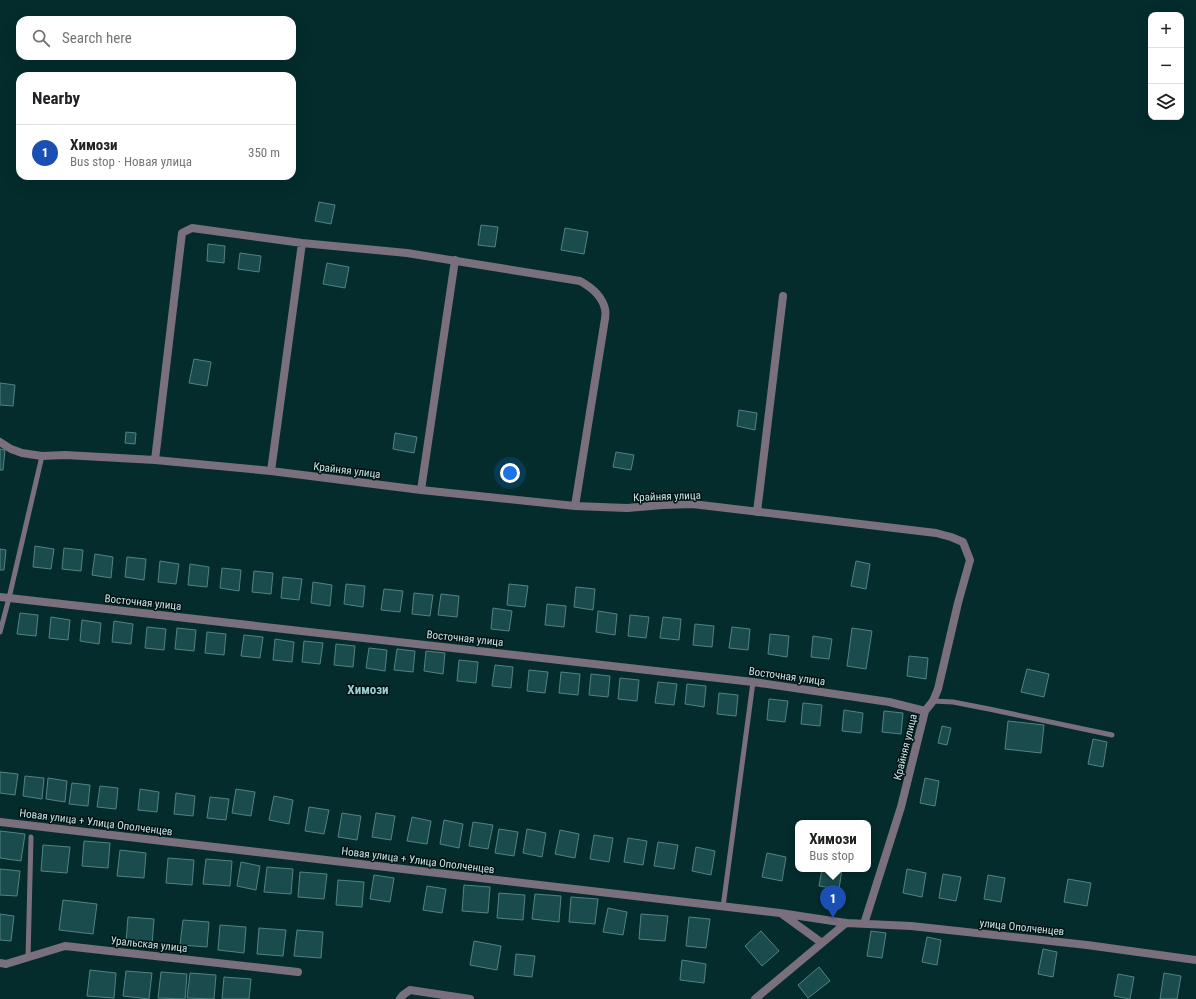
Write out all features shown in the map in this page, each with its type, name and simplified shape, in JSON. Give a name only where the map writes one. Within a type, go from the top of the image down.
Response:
[{"type":"street","points":[[155,460],[182,233],[192,228],[302,243],[407,253],[455,260],[580,280],[592,287],[599,296],[605,309],[604,325],[575,506]]},
{"type":"street","points":[[271,471],[302,243]]},
{"type":"street","points":[[421,490],[455,260]]},
{"type":"street","points":[[757,512],[783,296]]},
{"type":"street","name":"Крайняя улица","points":[[0,442],[11,449],[22,453],[42,456],[65,455],[155,460],[271,471],[421,490],[575,506],[627,508],[692,504],[936,533],[951,536],[963,542],[970,560],[958,603],[938,689],[933,701],[925,711],[901,807],[864,924]]},
{"type":"street","name":"Восточная улица","points":[[0,597],[753,682],[889,702],[925,711]]},
{"type":"street","name":"Новая улица + Улица Ополченцев","points":[[0,822],[780,913],[846,923]]},
{"type":"street","points":[[780,913],[822,943]]},
{"type":"street","points":[[755,999],[846,923]]},
{"type":"street","name":"улица Ополченцев","points":[[846,923],[911,926],[1087,945],[1196,960]]},
{"type":"street","name":"Уральская улица","points":[[0,963],[6,964],[65,946],[298,972]]},
{"type":"street","points":[[400,999],[410,990],[470,999]]},
{"type":"lane","points":[[0,632],[42,456]]},
{"type":"lane","points":[[723,907],[753,682]]},
{"type":"lane","points":[[933,701],[953,702],[1112,735]]},
{"type":"lane","points":[[28,958],[31,837]]},
{"type":"building","points":[[319,202],[335,205],[331,224],[315,221]]},
{"type":"building","points":[[481,225],[498,227],[495,247],[478,245]]},
{"type":"building","points":[[565,228],[588,232],[584,254],[561,250]]},
{"type":"building","points":[[208,244],[225,246],[224,263],[207,261]]},
{"type":"building","points":[[240,253],[261,256],[259,272],[238,269]]},
{"type":"building","points":[[327,263],[349,267],[345,288],[323,284]]},
{"type":"building","points":[[194,359],[211,362],[207,386],[189,383]]},
{"type":"building","points":[[0,383],[15,385],[13,406],[0,405]]},
{"type":"building","points":[[739,410],[757,413],[755,430],[737,426]]},
{"type":"building","points":[[126,432],[136,433],[135,444],[125,443]]},
{"type":"building","points":[[395,433],[417,437],[414,453],[393,449]]},
{"type":"building","points":[[0,449],[5,450],[3,470],[0,470]]},
{"type":"building","points":[[616,452],[634,455],[631,470],[613,467]]},
{"type":"building","points":[[35,546],[54,549],[51,569],[33,567]]},
{"type":"building","points":[[64,548],[83,550],[81,571],[62,569]]},
{"type":"building","points":[[0,549],[6,550],[4,570],[0,570]]},
{"type":"building","points":[[95,554],[113,557],[111,578],[92,575]]},
{"type":"building","points":[[127,557],[146,559],[144,580],[125,577]]},
{"type":"building","points":[[160,561],[179,564],[176,584],[158,582]]},
{"type":"building","points":[[856,561],[870,564],[866,589],[851,586]]},
{"type":"building","points":[[190,564],[209,567],[207,587],[188,585]]},
{"type":"building","points":[[222,568],[241,570],[239,591],[220,588]]},
{"type":"building","points":[[254,571],[273,573],[271,594],[252,592]]},
{"type":"building","points":[[283,577],[302,579],[299,600],[281,598]]},
{"type":"building","points":[[313,582],[332,585],[330,606],[311,603]]},
{"type":"building","points":[[346,584],[365,586],[363,607],[344,604]]},
{"type":"building","points":[[509,584],[528,586],[525,607],[507,605]]},
{"type":"building","points":[[576,587],[595,589],[593,610],[574,607]]},
{"type":"building","points":[[384,589],[403,591],[400,612],[381,610]]},
{"type":"building","points":[[414,593],[433,595],[430,616],[412,614]]},
{"type":"building","points":[[441,594],[459,596],[457,617],[438,615]]},
{"type":"building","points":[[547,604],[566,606],[564,627],[545,625]]},
{"type":"building","points":[[493,608],[512,611],[509,631],[491,629]]},
{"type":"building","points":[[598,611],[617,614],[615,635],[596,632]]},
{"type":"building","points":[[20,613],[38,615],[36,636],[17,634]]},
{"type":"building","points":[[630,615],[649,617],[646,638],[628,636]]},
{"type":"building","points":[[51,617],[70,620],[68,640],[49,638]]},
{"type":"building","points":[[663,617],[681,619],[679,640],[660,638]]},
{"type":"building","points":[[82,620],[101,623],[99,644],[80,641]]},
{"type":"building","points":[[114,621],[133,624],[131,644],[112,642]]},
{"type":"building","points":[[695,624],[714,626],[712,647],[693,645]]},
{"type":"building","points":[[147,627],[166,629],[164,650],[145,648]]},
{"type":"building","points":[[732,627],[750,629],[748,650],[729,648]]},
{"type":"building","points":[[177,628],[196,630],[194,651],[175,649]]},
{"type":"building","points":[[852,628],[872,631],[866,669],[847,666]]},
{"type":"building","points":[[207,632],[226,634],[224,655],[205,653]]},
{"type":"building","points":[[770,634],[789,636],[787,657],[768,654]]},
{"type":"building","points":[[244,635],[263,637],[260,658],[241,656]]},
{"type":"building","points":[[813,636],[832,639],[829,659],[811,657]]},
{"type":"building","points":[[275,639],[294,642],[292,662],[273,660]]},
{"type":"building","points":[[304,641],[323,643],[320,664],[302,662]]},
{"type":"building","points":[[336,644],[355,646],[353,667],[334,665]]},
{"type":"building","points":[[369,648],[387,650],[385,671],[366,668]]},
{"type":"building","points":[[397,649],[415,651],[413,672],[394,670]]},
{"type":"building","points":[[426,651],[445,653],[443,674],[424,671]]},
{"type":"building","points":[[909,656],[928,658],[926,679],[907,676]]},
{"type":"building","points":[[459,660],[478,662],[476,683],[457,681]]},
{"type":"building","points":[[495,665],[513,667],[511,688],[492,686]]},
{"type":"building","points":[[1027,669],[1049,674],[1044,697],[1021,692]]},
{"type":"building","points":[[529,670],[548,672],[545,693],[527,691]]},
{"type":"building","points":[[561,672],[580,674],[578,695],[559,693]]},
{"type":"building","points":[[591,674],[610,676],[608,697],[589,695]]},
{"type":"building","points":[[620,678],[639,680],[637,701],[618,699]]},
{"type":"building","points":[[658,682],[677,684],[674,705],[655,703]]},
{"type":"building","points":[[687,684],[706,686],[704,707],[685,704]]},
{"type":"building","points":[[719,693],[738,695],[736,716],[717,714]]},
{"type":"building","points":[[769,699],[788,701],[785,722],[767,720]]},
{"type":"building","points":[[803,703],[822,705],[820,726],[801,724]]},
{"type":"building","points":[[844,710],[863,713],[861,733],[842,731]]},
{"type":"building","points":[[884,711],[903,713],[901,734],[882,732]]},
{"type":"building","points":[[1008,721],[1044,725],[1041,753],[1005,749]]},
{"type":"building","points":[[942,726],[951,728],[947,745],[938,743]]},
{"type":"building","points":[[1093,739],[1107,742],[1103,767],[1088,764]]},
{"type":"building","points":[[0,772],[18,774],[15,795],[0,793]]},
{"type":"building","points":[[25,776],[44,778],[42,799],[23,796]]},
{"type":"building","points":[[48,778],[67,781],[65,802],[46,799]]},
{"type":"building","points":[[925,778],[939,781],[935,806],[920,803]]},
{"type":"building","points":[[72,783],[90,785],[88,806],[69,804]]},
{"type":"building","points":[[100,786],[118,788],[116,809],[97,807]]},
{"type":"building","points":[[140,789],[159,792],[157,812],[138,810]]},
{"type":"building","points":[[236,789],[255,792],[251,816],[232,813]]},
{"type":"building","points":[[176,793],[195,796],[193,816],[174,814]]},
{"type":"building","points":[[274,796],[293,800],[289,824],[269,820]]},
{"type":"building","points":[[210,797],[229,799],[226,820],[207,818]]},
{"type":"building","points":[[309,807],[329,810],[324,834],[305,831]]},
{"type":"building","points":[[342,813],[361,816],[357,840],[338,837]]},
{"type":"building","points":[[376,813],[395,816],[391,840],[372,837]]},
{"type":"building","points":[[412,817],[431,821],[427,844],[407,841]]},
{"type":"building","points":[[444,820],[463,824],[459,848],[440,844]]},
{"type":"building","points":[[473,822],[493,825],[488,849],[469,846]]},
{"type":"building","points":[[499,829],[518,832],[514,856],[495,853]]},
{"type":"building","points":[[527,829],[546,833],[542,857],[523,853]]},
{"type":"building","points":[[560,830],[579,834],[575,858],[555,854]]},
{"type":"building","points":[[0,831],[25,834],[21,861],[0,858]]},
{"type":"building","points":[[594,835],[613,838],[609,862],[590,859]]},
{"type":"building","points":[[628,838],[647,841],[643,865],[624,862]]},
{"type":"building","points":[[84,841],[110,843],[108,868],[82,866]]},
{"type":"building","points":[[658,842],[678,845],[674,869],[654,866]]},
{"type":"building","points":[[43,845],[70,847],[67,873],[41,871]]},
{"type":"building","points":[[696,847],[715,851],[711,875],[692,871]]},
{"type":"building","points":[[120,850],[146,853],[144,878],[117,876]]},
{"type":"building","points":[[767,853],[786,857],[782,881],[762,877]]},
{"type":"building","points":[[168,858],[194,860],[192,885],[166,883]]},
{"type":"building","points":[[206,859],[232,861],[230,886],[203,884]]},
{"type":"building","points":[[241,862],[260,866],[256,890],[237,886]]},
{"type":"building","points":[[267,867],[293,869],[291,894],[264,892]]},
{"type":"building","points":[[0,869],[20,871],[17,896],[0,895]]},
{"type":"building","points":[[907,869],[926,873],[922,897],[903,893]]},
{"type":"building","points":[[300,872],[327,874],[324,899],[298,897]]},
{"type":"building","points":[[821,872],[842,872],[839,889],[819,886]]},
{"type":"building","points":[[943,874],[961,877],[956,901],[939,898]]},
{"type":"building","points":[[374,875],[394,878],[390,902],[370,899]]},
{"type":"building","points":[[988,875],[1005,878],[1001,902],[984,899]]},
{"type":"building","points":[[1068,879],[1091,883],[1087,906],[1064,902]]},
{"type":"building","points":[[338,880],[364,882],[362,907],[336,905]]},
{"type":"building","points":[[464,885],[490,887],[488,913],[462,911]]},
{"type":"building","points":[[427,886],[446,889],[442,913],[423,910]]},
{"type":"building","points":[[499,893],[525,895],[523,920],[497,918]]},
{"type":"building","points":[[535,894],[561,896],[559,922],[532,919]]},
{"type":"building","points":[[571,897],[598,899],[595,924],[569,922]]},
{"type":"building","points":[[63,900],[97,904],[93,934],[59,930]]},
{"type":"building","points":[[608,908],[627,912],[623,935],[603,932]]},
{"type":"building","points":[[0,914],[14,916],[11,941],[0,940]]},
{"type":"building","points":[[641,914],[668,916],[665,941],[639,939]]},
{"type":"building","points":[[128,917],[154,919],[152,945],[126,942]]},
{"type":"building","points":[[689,917],[710,919],[706,948],[686,946]]},
{"type":"building","points":[[183,920],[209,922],[207,947],[180,945]]},
{"type":"building","points":[[220,925],[246,927],[244,953],[218,950]]},
{"type":"building","points":[[259,928],[286,930],[283,956],[257,954]]},
{"type":"building","points":[[297,930],[323,932],[321,958],[294,956]]},
{"type":"building","points":[[761,931],[779,951],[762,966],[745,946]]},
{"type":"building","points":[[871,931],[886,933],[882,958],[867,956]]},
{"type":"building","points":[[927,937],[941,940],[937,965],[922,962]]},
{"type":"building","points":[[474,941],[501,946],[497,970],[470,965]]},
{"type":"building","points":[[1043,949],[1057,952],[1053,977],[1038,974]]},
{"type":"building","points":[[516,954],[535,956],[532,977],[514,975]]},
{"type":"building","points":[[682,960],[706,964],[704,983],[680,980]]},
{"type":"building","points":[[819,967],[830,981],[808,998],[798,985]]},
{"type":"building","points":[[90,970],[116,973],[114,998],[87,996]]},
{"type":"building","points":[[126,971],[152,973],[149,999],[123,996]]},
{"type":"building","points":[[161,972],[187,974],[185,999],[158,998]]},
{"type":"building","points":[[190,973],[216,975],[214,999],[187,998]]},
{"type":"building","points":[[1164,973],[1181,976],[1177,999],[1160,999]]},
{"type":"building","points":[[1118,974],[1134,977],[1130,999],[1114,996]]},
{"type":"building","points":[[224,977],[251,979],[249,999],[222,999]]},
{"type":"place","name":"Химози","points":[[833,918]]},
{"type":"district","name":"Химози","points":[[368,689]]}]
